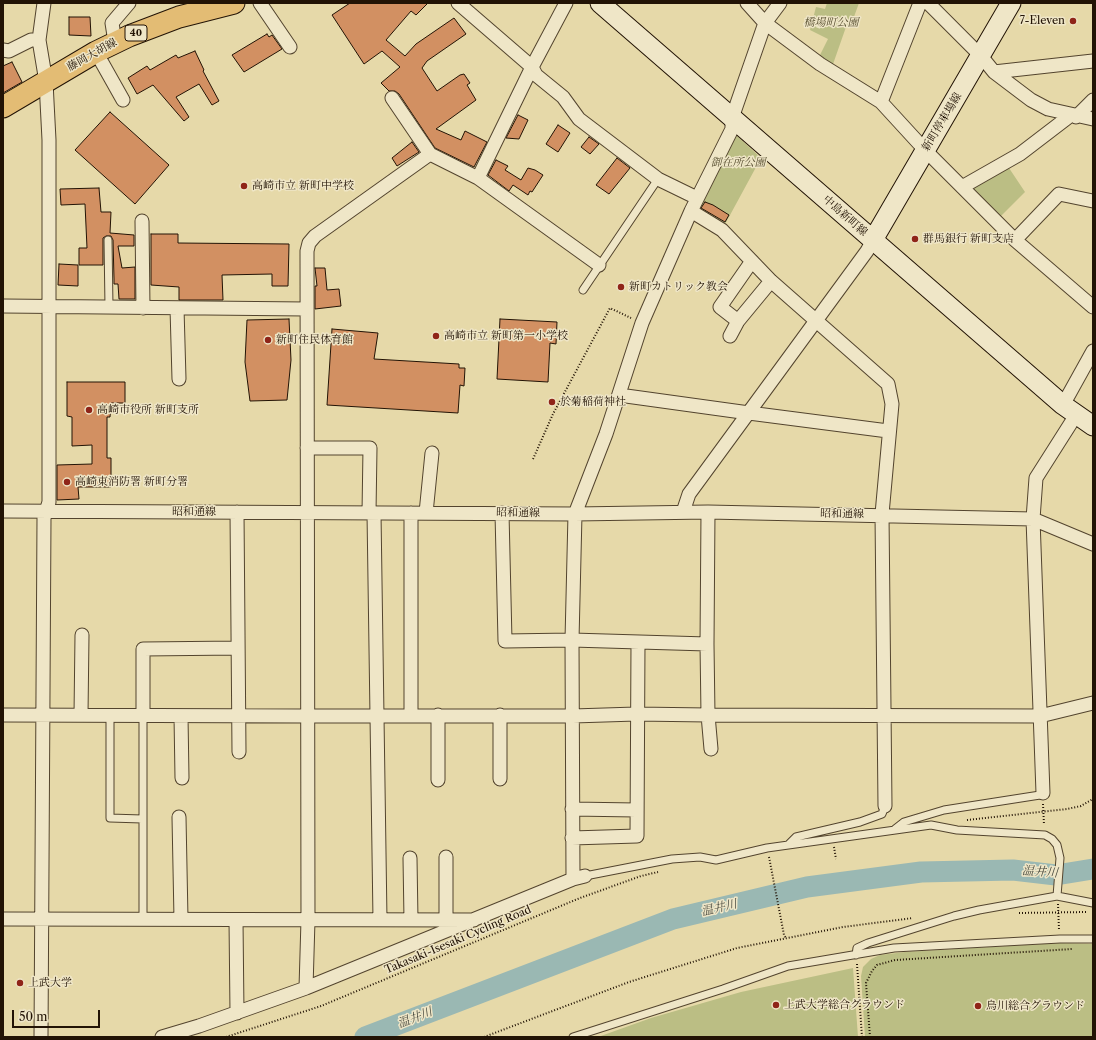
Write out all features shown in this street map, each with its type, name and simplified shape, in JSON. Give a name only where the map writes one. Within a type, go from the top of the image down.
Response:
[{"type":"main road","name":"藤岡大胡線","points":[[3,107],[96,52],[146,28],[179,17],[234,3]]},
{"type":"main road","name":"中島新町線","points":[[600,3],[1070,410],[1093,426]]},
{"type":"main road","name":"新町停車場線","points":[[873,240],[1011,3]]},
{"type":"street","points":[[41,1037],[44,518],[49,502],[50,306],[49,140],[46,82],[39,40],[44,3]]},
{"type":"street","points":[[115,42],[112,23],[129,3]]},
{"type":"street","points":[[260,3],[290,47]]},
{"type":"street","points":[[458,3],[532,67],[536,75],[563,97],[579,119],[658,179],[697,198]]},
{"type":"street","points":[[478,178],[532,67],[566,3]]},
{"type":"street","points":[[747,3],[765,23],[820,64],[880,102],[925,150],[1015,240],[1093,307]]},
{"type":"street","points":[[162,1037],[237,1013],[306,988],[579,878],[572,838],[572,640],[575,514],[619,395],[642,323],[697,198],[732,129],[732,118],[765,23],[780,3]]},
{"type":"street","points":[[880,102],[920,3]]},
{"type":"street","points":[[928,3],[981,56],[994,72],[1048,110],[1093,119]]},
{"type":"street","points":[[3,50],[9,51],[31,40],[39,40]]},
{"type":"street","points":[[96,52],[123,100]]},
{"type":"street","points":[[994,72],[1093,61]]},
{"type":"street","points":[[392,98],[430,154],[478,178],[599,265]]},
{"type":"street","points":[[962,187],[1020,154],[1093,100]]},
{"type":"street","points":[[306,988],[308,920],[307,251],[309,242],[315,236],[430,154]]},
{"type":"street","points":[[1015,240],[1059,194],[1093,201]]},
{"type":"street","points":[[691,211],[722,230],[771,281],[888,384],[892,404],[888,431],[882,514],[885,806]]},
{"type":"street","points":[[142,221],[143,308]]},
{"type":"street","points":[[682,512],[689,494],[749,414],[867,251],[873,240]]},
{"type":"street","points":[[738,321],[720,307],[752,261]]},
{"type":"street","points":[[730,336],[738,321],[771,281]]},
{"type":"street","points":[[3,306],[306,309]]},
{"type":"street","points":[[177,308],[179,379]]},
{"type":"street","points":[[1043,792],[1033,519],[1036,478],[1070,410],[1093,351]]},
{"type":"street","points":[[619,395],[749,414],[888,431]]},
{"type":"street","points":[[307,448],[370,448],[377,715],[380,920]]},
{"type":"street","points":[[426,513],[432,453]]},
{"type":"street","name":"昭和通線","points":[[3,511],[575,514],[708,512],[882,514],[1033,519]]},
{"type":"street","points":[[237,512],[239,752]]},
{"type":"street","points":[[708,512],[706,644],[708,715],[711,749]]},
{"type":"street","points":[[411,513],[411,715]]},
{"type":"street","points":[[502,513],[505,641],[572,640],[706,644]]},
{"type":"street","points":[[1033,519],[1093,544]]},
{"type":"street","points":[[81,715],[82,635]]},
{"type":"street","points":[[572,838],[637,836],[636,714],[638,643]]},
{"type":"street","points":[[143,716],[143,649],[238,648]]},
{"type":"street","points":[[3,714],[143,716],[573,716],[636,714],[1040,716],[1093,703]]},
{"type":"street","points":[[438,715],[438,780]]},
{"type":"street","points":[[500,715],[500,779]]},
{"type":"street","points":[[180,716],[182,778]]},
{"type":"street","points":[[572,809],[636,810]]},
{"type":"street","points":[[179,817],[181,919]]},
{"type":"street","points":[[446,857],[446,920]]},
{"type":"street","points":[[410,858],[411,920]]},
{"type":"street","points":[[3,919],[474,920]]},
{"type":"street","points":[[236,920],[237,1013]]},
{"type":"lane","points":[[583,290],[658,179]]},
{"type":"lane","points":[[108,240],[109,307]]},
{"type":"lane","points":[[110,715],[110,818],[142,819]]},
{"type":"lane","points":[[143,716],[143,919]]},
{"type":"lane","points":[[895,829],[904,822],[944,810],[1040,795],[1043,792]]},
{"type":"lane","points":[[788,845],[796,837],[860,822],[882,814],[885,806]]},
{"type":"lane","points":[[579,878],[672,859],[700,857],[716,860],[788,845],[931,825],[957,830],[1045,835],[1052,839],[1057,846],[1060,858],[1058,894]]},
{"type":"lane","points":[[856,955],[857,948],[868,943],[954,916],[1058,894],[1093,903]]},
{"type":"lane","points":[[573,1037],[723,989],[788,966],[894,948],[1060,939],[1093,939]]},
{"type":"path","points":[[533,459],[553,414],[610,308],[642,323]]},
{"type":"path","points":[[961,821],[1043,812],[1081,806],[1093,799]]},
{"type":"path","points":[[1043,812],[1045,835]]},
{"type":"path","points":[[769,853],[784,935],[786,938]]},
{"type":"path","name":"Takasaki-Isesaki Cycling Road","points":[[226,1037],[321,1006],[580,898],[641,876],[663,871]]},
{"type":"path","points":[[1013,914],[1093,912]]},
{"type":"path","points":[[1059,913],[1060,939]]},
{"type":"path","points":[[484,1037],[674,967],[737,948],[881,922],[918,918]]},
{"type":"path","points":[[870,1037],[866,983],[877,965],[894,960],[1077,949]]},
{"type":"path","points":[[856,955],[862,1037]]},
{"type":"green space","name":"橋場町公園","points":[[827,3],[859,3],[851,25],[846,27],[832,67],[819,57],[828,39],[810,30],[816,7],[825,9]]},
{"type":"green space","name":"御在所公園","points":[[736,135],[761,158],[723,228],[696,211]]},
{"type":"green space","points":[[1007,165],[1025,192],[1001,216],[973,191],[973,185]]},
{"type":"green space","name":"烏川総合グラウンド","points":[[1060,943],[1093,944],[1093,1037],[865,1037],[861,976],[863,967],[871,959],[880,955],[905,952]]},
{"type":"green space","name":"上武大学総合グラウンド","points":[[853,968],[858,1037],[598,1037],[651,1018],[741,992]]},
{"type":"building","points":[[350,3],[428,3],[416,15],[411,11],[386,40],[405,56],[416,44],[454,18],[466,34],[427,61],[422,68],[437,91],[460,75],[464,74],[470,83],[467,85],[476,100],[436,129],[461,140],[465,131],[487,142],[474,167],[435,148],[399,94],[395,91],[389,91],[381,83],[400,67],[382,51],[364,64],[332,15]]},
{"type":"building","points":[[69,17],[90,17],[91,36],[69,35]]},
{"type":"building","points":[[267,34],[269,37],[272,35],[282,49],[244,72],[232,55]]},
{"type":"building","points":[[195,51],[204,70],[203,71],[219,101],[212,105],[199,84],[176,97],[189,117],[184,121],[153,85],[137,94],[128,78],[147,66],[150,70],[176,55],[178,58]]},
{"type":"building","points":[[12,62],[22,82],[3,93],[3,66]]},
{"type":"building","points":[[110,112],[169,165],[135,204],[75,150]]},
{"type":"building","points":[[518,115],[528,120],[519,139],[506,138]]},
{"type":"building","points":[[558,125],[570,133],[558,152],[546,144]]},
{"type":"building","points":[[589,137],[599,144],[590,154],[581,147]]},
{"type":"building","points":[[412,142],[419,152],[397,166],[392,158]]},
{"type":"building","points":[[617,158],[630,168],[609,194],[596,185]]},
{"type":"building","points":[[496,160],[508,166],[505,170],[521,180],[528,168],[543,175],[532,192],[530,191],[528,195],[513,185],[509,191],[488,175]]},
{"type":"building","points":[[99,188],[101,212],[111,212],[110,233],[134,235],[134,246],[118,246],[122,268],[135,267],[135,299],[119,299],[118,284],[114,284],[113,240],[111,236],[106,236],[103,238],[103,265],[79,265],[79,248],[87,248],[85,204],[61,205],[60,189]]},
{"type":"building","points":[[705,202],[729,215],[725,222],[701,208]]},
{"type":"building","points":[[151,234],[178,234],[178,243],[289,244],[288,286],[272,286],[272,274],[222,275],[223,300],[179,300],[179,287],[151,285]]},
{"type":"building","points":[[59,264],[78,265],[78,286],[58,285]]},
{"type":"building","points":[[315,268],[325,268],[327,290],[339,289],[341,306],[315,309],[315,286],[317,286]]},
{"type":"building","name":"新町住民体育館","points":[[289,319],[291,360],[287,400],[250,401],[245,362],[247,320]]},
{"type":"building","points":[[500,319],[557,322],[556,344],[550,343],[548,382],[497,379]]},
{"type":"building","points":[[332,329],[378,333],[374,359],[459,364],[459,368],[465,368],[464,386],[460,385],[458,413],[327,405]]},
{"type":"building","points":[[67,382],[125,382],[125,403],[111,403],[110,417],[107,417],[107,458],[111,458],[111,487],[78,487],[79,499],[57,500],[57,465],[92,464],[92,445],[72,446],[72,417],[67,416]]},
{"type":"waterway","name":"温井川","points":[[365,1037],[673,919],[807,887],[921,872],[1013,870],[1056,875],[1093,869]]},
{"type":"place","name":"7-Eleven","points":[[1073,21]]},
{"type":"place","name":"高崎市立 新町中学校","points":[[244,186]]},
{"type":"place","name":"群馬銀行 新町支店","points":[[915,239]]},
{"type":"place","name":"新町カトリック教会","points":[[621,287]]},
{"type":"place","name":"高崎市立 新町第一小学校","points":[[436,336]]},
{"type":"place","name":"新町住民体育館","points":[[268,340]]},
{"type":"place","name":"於菊稲荷神社","points":[[552,402]]},
{"type":"place","name":"高崎市役所 新町支所","points":[[89,410]]},
{"type":"place","name":"高崎東消防署 新町分署","points":[[67,482]]},
{"type":"place","name":"上武大学","points":[[20,983]]},
{"type":"place","name":"上武大学総合グラウンド","points":[[776,1005]]},
{"type":"place","name":"烏川総合グラウンド","points":[[978,1006]]}]
